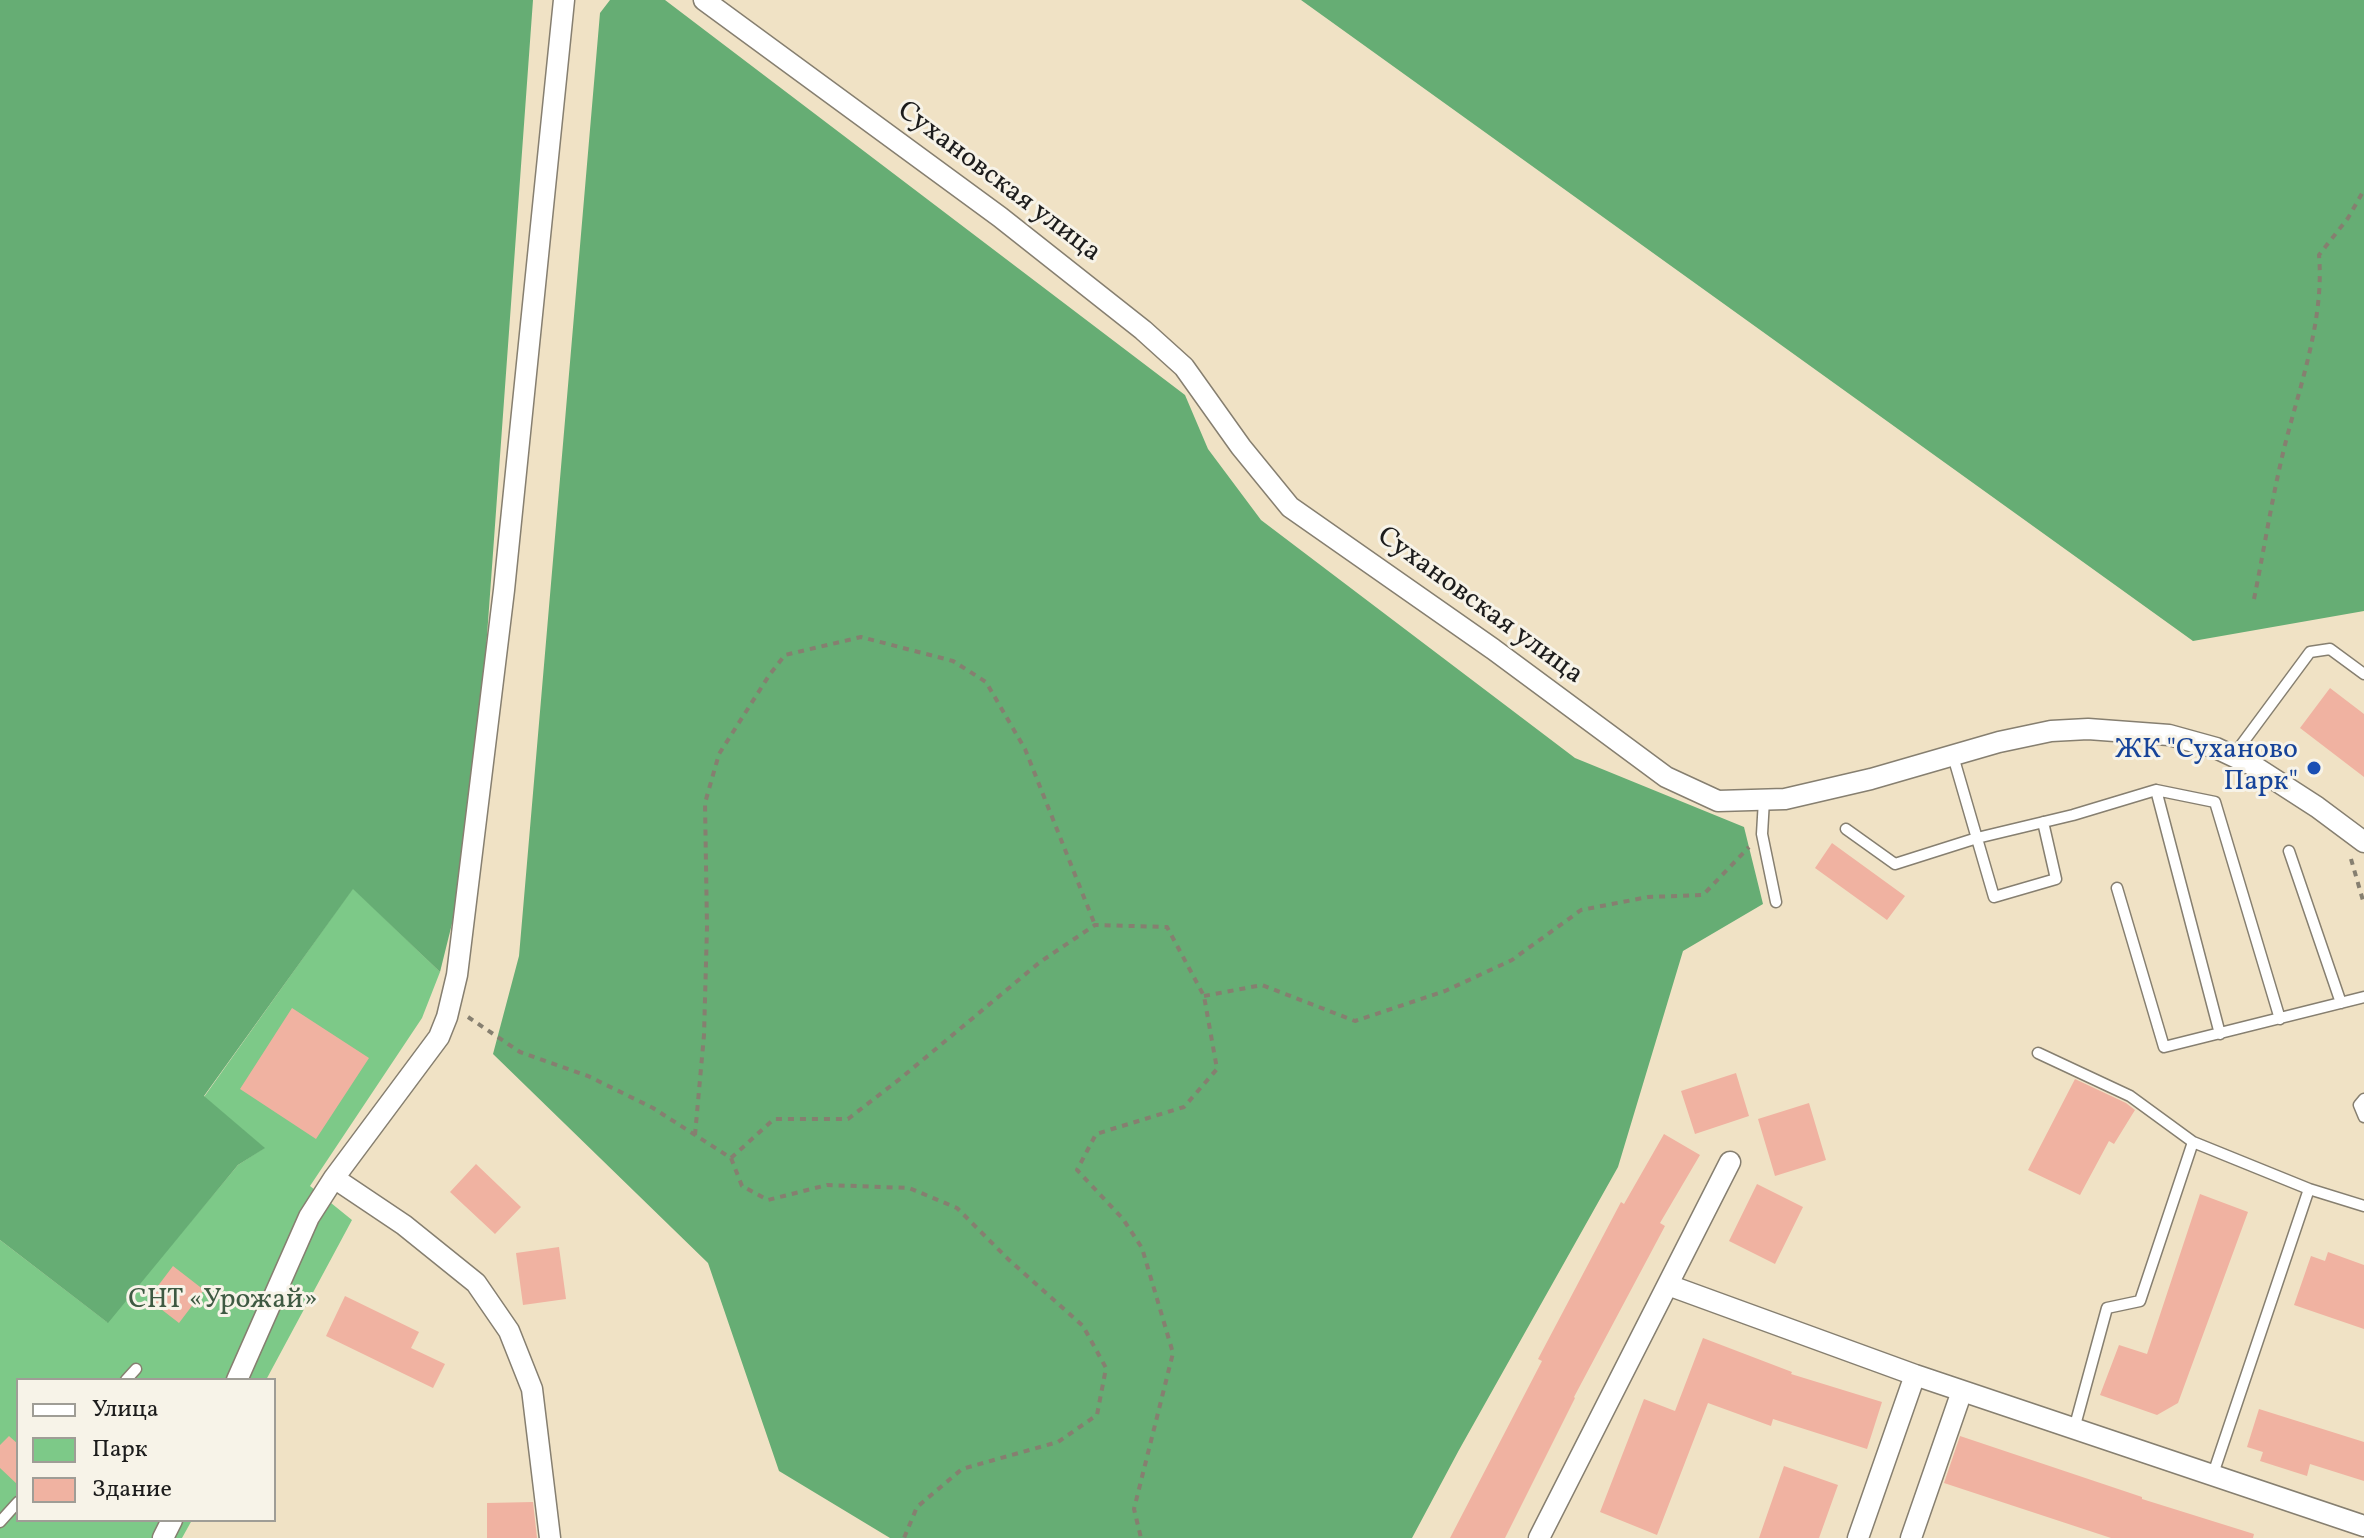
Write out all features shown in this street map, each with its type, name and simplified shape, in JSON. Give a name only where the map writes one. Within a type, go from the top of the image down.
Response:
[{"type":"street","points":[[238,1378],[309,1217],[334,1178],[439,1037],[457,975],[504,590],[564,0]]},
{"type":"street","name":"Сухановская улица","points":[[704,0],[1000,217],[1143,330],[1184,367],[1241,447],[1290,507],[1481,641],[1666,777],[1718,801],[1785,799],[1826,791],[1999,742],[2051,731],[2088,729],[2169,735],[2216,748],[2252,765],[2317,807],[2363,843]]},
{"type":"street","points":[[1539,1538],[1730,1162]]},
{"type":"street","points":[[334,1178],[404,1225],[476,1283],[509,1331],[532,1389],[550,1538]]},
{"type":"street","points":[[1668,1285],[1915,1375],[2364,1526]]},
{"type":"street","points":[[1858,1538],[1915,1375]]},
{"type":"street","points":[[1911,1538],[1962,1391]]},
{"type":"lane","points":[[2233,756],[2310,652],[2330,649],[2364,674]]},
{"type":"lane","points":[[1953,756],[1994,897],[2056,879],[2043,822]]},
{"type":"lane","points":[[1846,829],[1895,864],[1977,838],[2073,815],[2156,790],[2215,802],[2280,1019]]},
{"type":"lane","points":[[2156,790],[2220,1034]]},
{"type":"lane","points":[[1764,800],[1762,834],[1776,902]]},
{"type":"lane","points":[[2289,851],[2341,1003]]},
{"type":"lane","points":[[2117,888],[2164,1047],[2364,997]]},
{"type":"lane","points":[[2038,1053],[2130,1096],[2193,1142],[2309,1189],[2364,1206]]},
{"type":"lane","points":[[2364,1099],[2359,1105],[2364,1117]]},
{"type":"lane","points":[[2074,1429],[2107,1308],[2140,1301],[2193,1142]]},
{"type":"lane","points":[[2213,1474],[2309,1189]]},
{"type":"lane","points":[[128,1378],[136,1369]]},
{"type":"lane","points":[[0,1522],[16,1504]]},
{"type":"path","points":[[2254,599],[2280,465],[2308,360],[2321,278],[2319,255],[2348,218],[2364,190]]},
{"type":"path","points":[[695,1135],[704,1035],[707,927],[705,803],[719,754],[785,655],[861,637],[953,661],[986,682],[1025,749],[1095,925]]},
{"type":"path","points":[[1204,996],[1262,985],[1355,1021],[1445,991],[1512,960],[1581,910],[1648,897],[1703,895],[1762,834]]},
{"type":"path","points":[[731,1158],[774,1119],[848,1119],[1040,962],[1095,925],[1167,927],[1204,996],[1217,1069],[1184,1107],[1096,1134],[1077,1170],[1123,1219],[1142,1248],[1173,1353],[1134,1509],[1141,1538]]},
{"type":"path","points":[[450,1004],[520,1052],[588,1076],[653,1108],[731,1158],[742,1186],[768,1200],[827,1185],[909,1188],[957,1208],[1009,1260],[1083,1326],[1106,1368],[1097,1415],[1058,1442],[962,1469],[917,1507],[904,1538]]},
{"type":"green space","points":[[0,0],[533,0],[472,843],[440,972],[353,889],[204,1096],[265,1148],[238,1165],[108,1323],[0,1240]]},
{"type":"green space","points":[[610,0],[665,0],[1185,395],[1208,449],[1261,520],[1575,758],[1744,827],[1763,904],[1683,951],[1618,1167],[1412,1538],[890,1538],[779,1471],[708,1263],[493,1054],[519,956],[600,13]]},
{"type":"green space","points":[[1301,0],[2364,0],[2364,611],[2193,641]]},
{"type":"green space","name":"СНТ «Урожай»","points":[[353,888],[440,972],[422,1018],[310,1186],[352,1220],[267,1378],[16,1378],[16,1522],[191,1522],[182,1538],[0,1538],[0,1240],[107,1322],[238,1165],[264,1148],[204,1097]]},
{"type":"building","points":[[2330,688],[2364,714],[2364,777],[2300,728]]},
{"type":"building","points":[[1832,843],[1905,896],[1887,920],[1815,868]]},
{"type":"building","points":[[292,1008],[369,1058],[316,1139],[240,1089]]},
{"type":"building","points":[[1736,1073],[1749,1116],[1695,1134],[1681,1091]]},
{"type":"building","points":[[2075,1079],[2135,1110],[2114,1144],[2109,1141],[2080,1195],[2028,1170]]},
{"type":"building","points":[[1809,1103],[1826,1160],[1775,1176],[1758,1119]]},
{"type":"building","points":[[1664,1134],[1700,1155],[1660,1223],[1665,1226],[1574,1397],[1505,1538],[1450,1538],[1542,1361],[1538,1359],[1621,1202],[1624,1204]]},
{"type":"building","points":[[476,1164],[521,1207],[495,1234],[450,1192]]},
{"type":"building","points":[[1757,1184],[1803,1207],[1775,1264],[1729,1241]]},
{"type":"building","points":[[2200,1194],[2248,1212],[2178,1403],[2157,1415],[2100,1395],[2119,1345],[2147,1354]]},
{"type":"building","points":[[559,1247],[566,1299],[523,1305],[516,1253]]},
{"type":"building","points":[[2328,1252],[2364,1265],[2364,1329],[2294,1305],[2311,1256],[2325,1261]]},
{"type":"building","points":[[173,1266],[204,1290],[179,1323],[148,1299]]},
{"type":"building","points":[[345,1296],[419,1332],[411,1348],[445,1364],[433,1388],[326,1336]]},
{"type":"building","points":[[1703,1338],[1791,1374],[1882,1402],[1867,1449],[1773,1419],[1771,1426],[1708,1403],[1657,1535],[1600,1512],[1644,1399],[1675,1411]]},
{"type":"building","points":[[2259,1409],[2364,1442],[2364,1481],[2310,1464],[2307,1476],[2260,1461],[2263,1452],[2247,1447]]},
{"type":"building","points":[[9,1436],[16,1442],[16,1483],[0,1468],[0,1445]]},
{"type":"building","points":[[1960,1436],[2254,1534],[2253,1538],[2111,1538],[1944,1483]]},
{"type":"building","points":[[1784,1466],[1838,1485],[1819,1538],[1759,1538]]},
{"type":"building","points":[[533,1502],[537,1538],[487,1538],[487,1503]]},
{"type":"place","name":"ЖК \"Суханово Парк\"","points":[[2314,768]]}]
